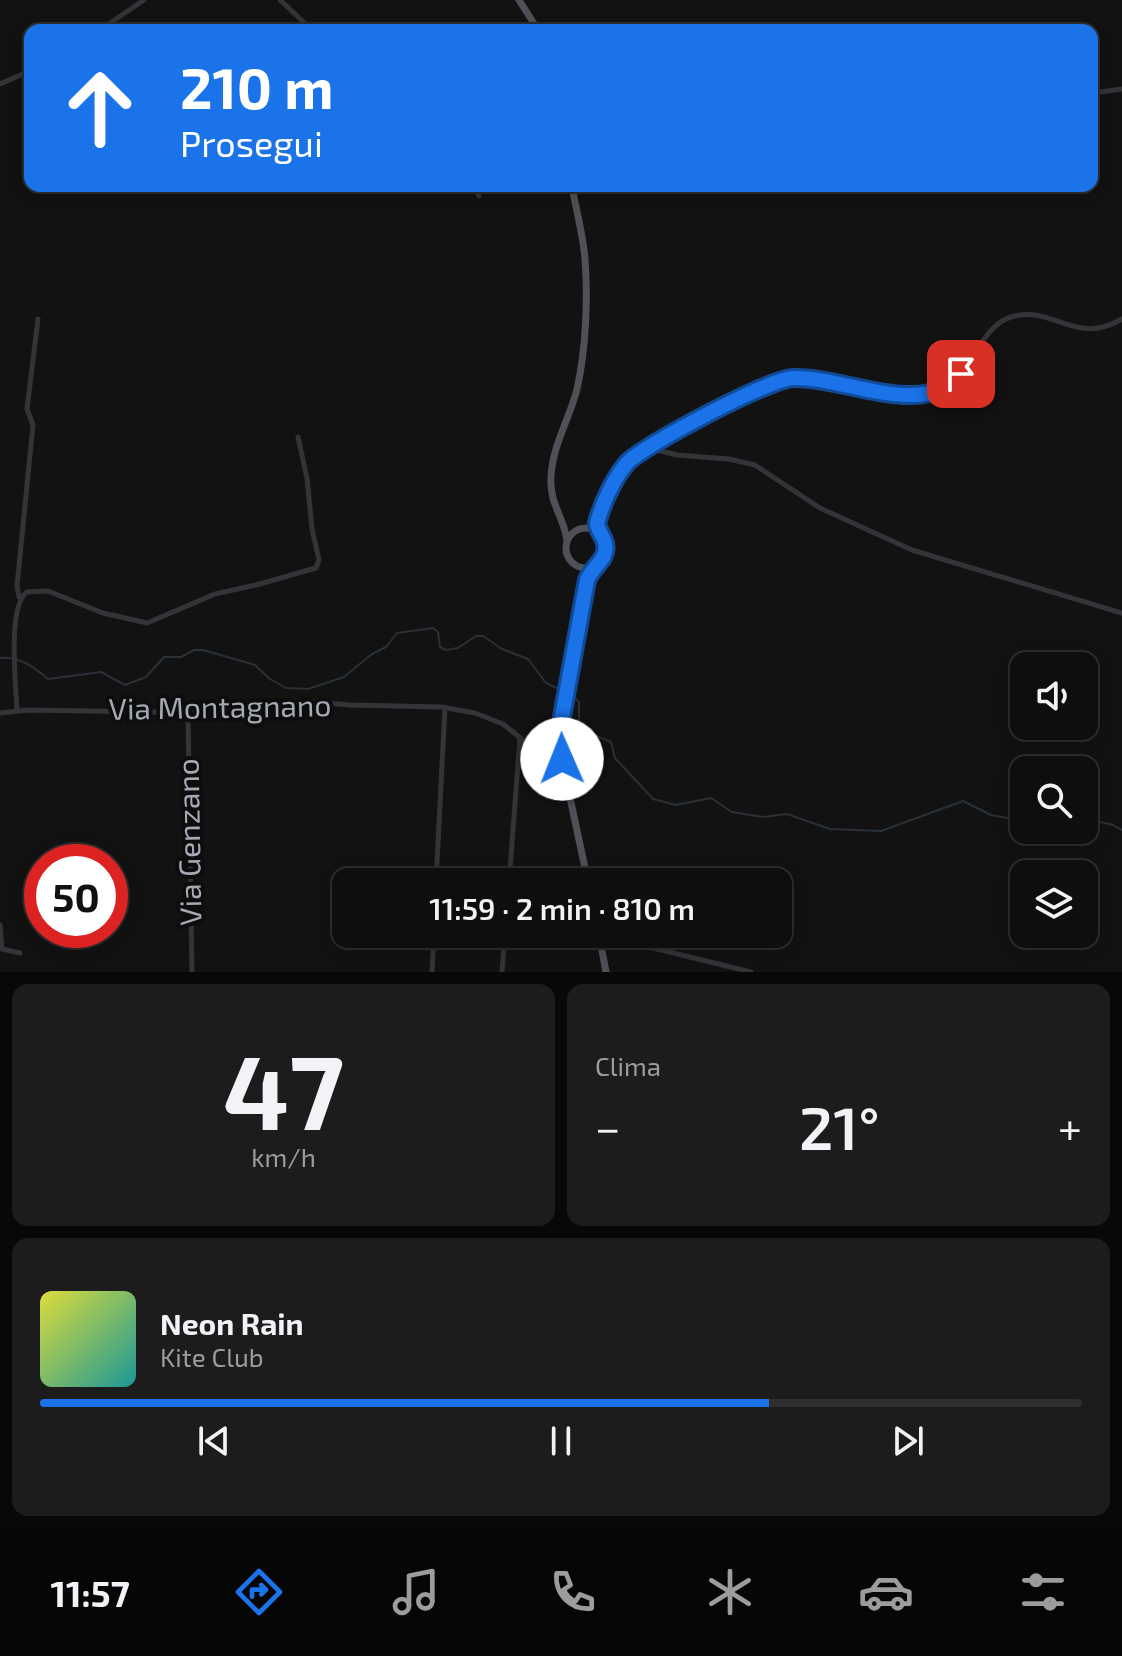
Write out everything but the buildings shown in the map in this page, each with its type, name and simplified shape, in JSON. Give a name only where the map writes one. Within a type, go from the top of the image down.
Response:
[{"type":"main road","points":[[519,0],[534,24]]},
{"type":"main road","points":[[573,192],[584,248],[586,287],[581,372],[554,455],[551,475],[552,496],[567,542],[566,552],[583,573],[586,589]]},
{"type":"main road","points":[[562,524],[569,529],[582,529],[600,535],[606,549],[588,576],[561,736],[565,774],[585,868]]},
{"type":"main road","points":[[567,542],[582,529]]},
{"type":"main road","points":[[576,565],[585,568],[595,566]]},
{"type":"main road","points":[[602,948],[606,972]]},
{"type":"street","points":[[109,24],[144,0]]},
{"type":"street","points":[[280,0],[306,24]]},
{"type":"street","points":[[0,84],[24,74]]},
{"type":"street","points":[[1098,92],[1122,89]]},
{"type":"street","points":[[477,192],[479,196]]},
{"type":"street","points":[[600,535],[597,527],[599,517],[622,469],[630,460],[749,393],[785,379],[805,379],[909,395],[939,392],[957,380],[996,326],[1013,316],[1036,315],[1075,328],[1093,330],[1122,319]]},
{"type":"street","points":[[17,711],[15,622],[20,598],[17,586],[33,425],[27,409],[38,319]]},
{"type":"street","points":[[20,598],[30,591],[48,591],[94,610],[147,623],[215,594],[316,568],[319,560],[298,437]]},
{"type":"street","points":[[649,448],[677,455],[729,459],[755,465],[813,505],[912,550],[1122,613]]},
{"type":"street","points":[[582,529],[591,526],[599,517]]},
{"type":"street","name":"Via Montagnano","points":[[0,713],[220,712],[294,701],[445,707],[488,717],[520,737],[565,774]]},
{"type":"street","points":[[437,868],[445,707]]},
{"type":"street","name":"Via Genzano","points":[[188,713],[192,972]]},
{"type":"street","points":[[510,868],[520,737]]},
{"type":"street","points":[[0,925],[2,949],[20,953]]},
{"type":"street","points":[[432,972],[433,948]]},
{"type":"street","points":[[502,972],[504,948]]},
{"type":"street","points":[[653,948],[751,972]]},
{"type":"waterway","points":[[0,658],[20,661],[48,679],[101,672],[125,685],[146,677],[164,657],[181,657],[194,650],[203,650],[255,665],[286,688],[308,689],[344,677],[372,654],[386,647],[397,633],[433,628],[438,632],[440,647],[446,650],[458,648],[476,636],[483,636],[502,649],[528,659],[546,683],[563,691]]},
{"type":"waterway","points":[[569,693],[579,702],[579,723],[584,731],[611,742],[615,758],[653,799],[676,805],[711,798],[732,812],[763,817],[787,814],[830,829],[881,831],[963,801],[991,815],[1010,818]]},
{"type":"waterway","points":[[1098,821],[1122,830]]},
{"type":"route","points":[[562,759],[562,717],[587,580],[606,549],[597,523],[618,476],[630,460],[731,402],[779,380],[802,378],[893,393],[930,395],[943,390],[961,374]]}]
